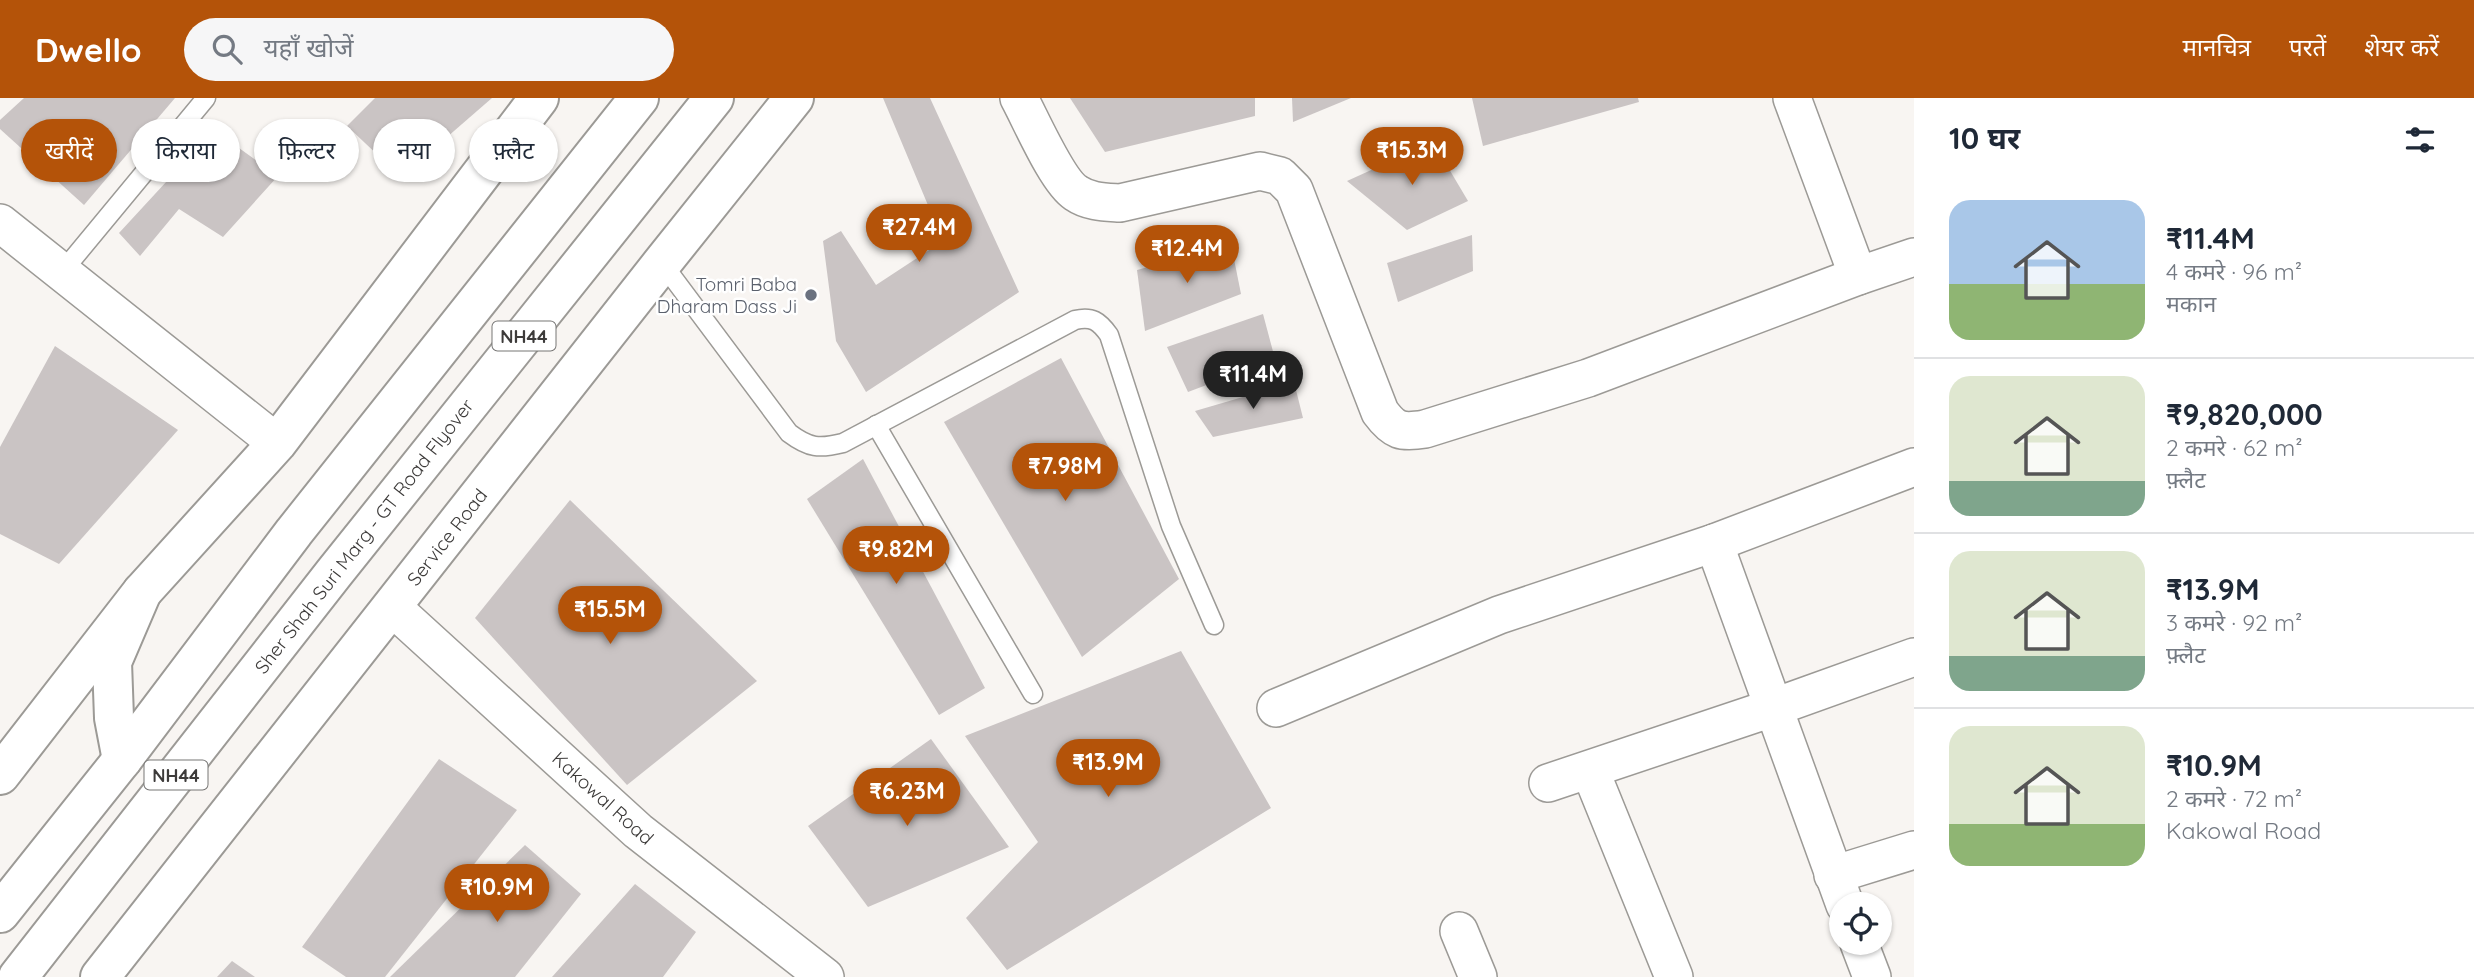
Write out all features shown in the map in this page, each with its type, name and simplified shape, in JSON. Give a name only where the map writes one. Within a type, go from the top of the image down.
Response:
[{"type":"main road","points":[[0,775],[142,592],[277,443],[539,98]]},
{"type":"main road","name":"NH44","points":[[0,913],[122,760],[294,532],[639,98]]},
{"type":"main road","name":"Sher Shah Suri Marg - GT Road Flyover","points":[[18,977],[334,573],[714,98]]},
{"type":"main road","name":"Service Road","points":[[100,977],[794,98]]},
{"type":"main road","points":[[122,760],[114,718],[112,662],[142,592]]},
{"type":"street","points":[[1792,98],[1858,276]]},
{"type":"street","points":[[1028,106],[1059,173],[1075,193],[1096,201],[1119,203],[1260,171],[1280,176],[1294,190],[1380,412],[1390,426],[1406,432],[1425,429],[1588,378],[1914,257]]},
{"type":"street","points":[[0,223],[277,443]]},
{"type":"street","points":[[1276,708],[1499,615],[1714,543],[1914,467]]},
{"type":"street","points":[[1714,543],[1839,890],[1914,849]]},
{"type":"street","name":"Kakowal Road","points":[[392,607],[638,831],[825,977]]},
{"type":"street","points":[[1548,783],[1914,657]]},
{"type":"street","points":[[1590,770],[1674,977]]},
{"type":"street","points":[[1459,931],[1478,977]]},
{"type":"street","points":[[1864,955],[1872,977]]},
{"type":"lane","points":[[62,272],[206,98]]},
{"type":"lane","points":[[662,263],[789,433],[803,443],[823,448],[843,443],[1075,320],[1087,317],[1100,322],[1109,335],[1171,526],[1214,625]]},
{"type":"lane","points":[[876,425],[1033,694]]},
{"type":"building","points":[[24,98],[175,98],[157,119],[131,119],[131,150],[117,166],[117,119],[21,119],[21,148],[0,129],[0,120]]},
{"type":"building","points":[[375,98],[492,98],[455,130],[455,119],[373,119],[373,151],[359,137],[359,119],[354,119]]},
{"type":"building","points":[[883,98],[930,98],[1019,292],[866,392],[836,341],[823,241],[841,231],[876,285],[943,241]]},
{"type":"building","points":[[1070,98],[1255,98],[1255,116],[1105,152]]},
{"type":"building","points":[[1292,98],[1351,98],[1293,122]]},
{"type":"building","points":[[1472,98],[1638,98],[1639,102],[1483,146]]},
{"type":"building","points":[[1433,142],[1468,201],[1407,230],[1347,181]]},
{"type":"building","points":[[240,149],[254,159],[254,182],[273,182],[223,237],[179,209],[140,256],[119,233],[166,182],[240,182]]},
{"type":"building","points":[[59,182],[104,182],[84,205]]},
{"type":"building","points":[[1472,235],[1473,271],[1398,302],[1387,263]]},
{"type":"building","points":[[1231,244],[1241,294],[1145,331],[1137,270]]},
{"type":"building","points":[[1263,314],[1275,359],[1188,392],[1167,347]]},
{"type":"building","points":[[55,346],[178,430],[59,564],[0,534],[0,447]]},
{"type":"building","points":[[1061,358],[1179,579],[1082,657],[944,422]]},
{"type":"building","points":[[1294,382],[1303,418],[1213,437],[1195,411]]},
{"type":"building","points":[[863,459],[985,688],[939,715],[807,499]]},
{"type":"building","points":[[570,500],[757,681],[627,785],[475,618]]},
{"type":"building","points":[[1181,651],[1271,808],[1007,970],[966,918],[1038,842],[965,736]]},
{"type":"building","points":[[931,739],[1009,847],[868,907],[808,826]]},
{"type":"building","points":[[439,759],[517,810],[385,977],[346,977],[302,947]]},
{"type":"building","points":[[525,845],[581,894],[515,977],[390,977]]},
{"type":"building","points":[[635,884],[696,932],[663,977],[552,977]]},
{"type":"building","points":[[232,961],[255,977],[217,977]]},
{"type":"place","name":"Tomri Baba Dharam Dass Ji","points":[[811,295]]}]
